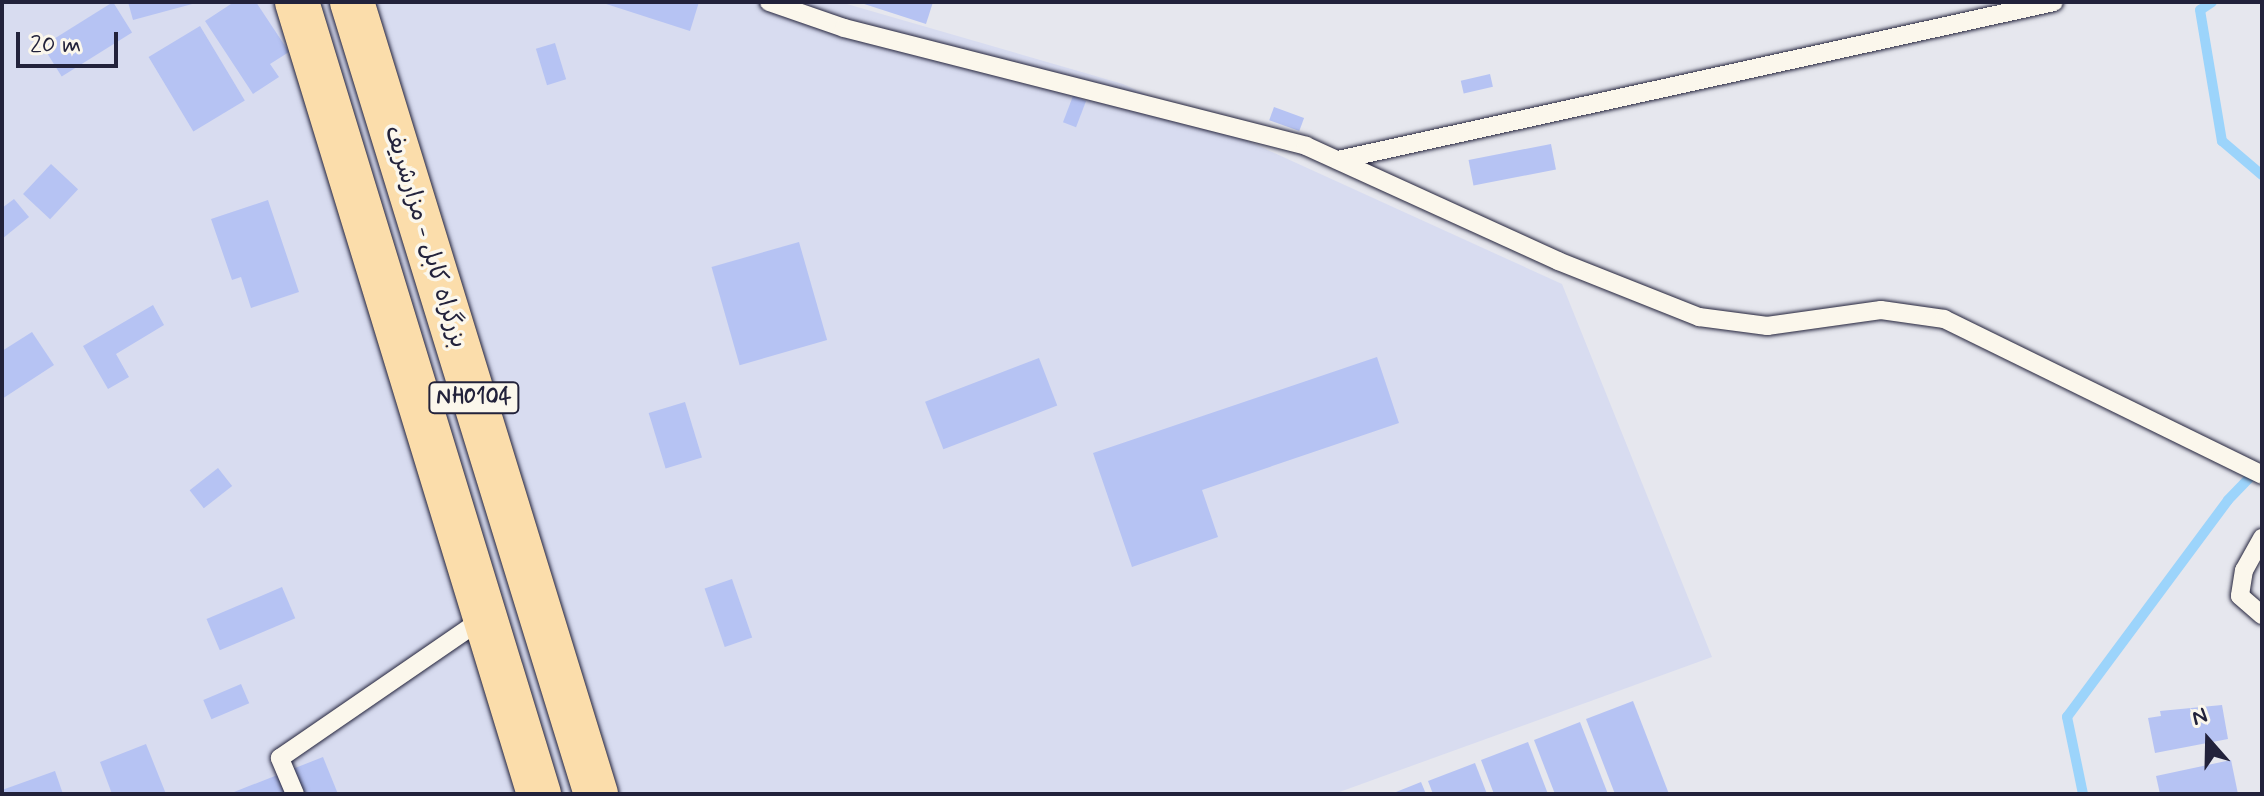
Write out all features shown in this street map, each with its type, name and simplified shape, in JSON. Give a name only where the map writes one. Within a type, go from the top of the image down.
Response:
[{"type":"highway","name":"NH0104","points":[[297,2],[539,794]]},
{"type":"highway","name":"بزرگراه کابل - مزارشریف","points":[[352,2],[596,794]]},
{"type":"lane","points":[[769,2],[844,28],[1306,146],[1558,261],[1699,317],[1767,326],[1881,310],[1944,319],[2262,475]]},
{"type":"lane","points":[[1338,160],[2054,2]]},
{"type":"lane","points":[[2262,538],[2244,570],[2240,596],[2262,615]]},
{"type":"lane","points":[[295,794],[280,758],[485,617]]},
{"type":"shaded area","points":[[2,2],[840,2],[1123,84],[1562,284],[1712,657],[1334,794],[2,794]]},
{"type":"building","points":[[113,2],[132,33],[62,77],[43,46]]},
{"type":"building","points":[[128,2],[196,2],[196,3],[133,20]]},
{"type":"building","points":[[234,2],[256,2],[289,52],[270,64],[279,77],[253,94],[205,21]]},
{"type":"building","points":[[600,2],[699,2],[690,31]]},
{"type":"building","points":[[858,2],[933,2],[926,24]]},
{"type":"building","points":[[200,26],[245,101],[193,131],[149,57]]},
{"type":"building","points":[[555,43],[566,79],[547,85],[536,49]]},
{"type":"building","points":[[1490,74],[1493,87],[1464,93],[1461,81]]},
{"type":"building","points":[[1073,96],[1086,101],[1076,127],[1063,122]]},
{"type":"building","points":[[1274,107],[1304,118],[1299,131],[1269,120]]},
{"type":"building","points":[[1551,144],[1556,170],[1474,186],[1469,160]]},
{"type":"building","points":[[51,164],[78,189],[50,219],[23,194]]},
{"type":"building","points":[[14,199],[29,217],[2,239],[2,208]]},
{"type":"building","points":[[268,200],[299,292],[251,308],[241,277],[232,280],[211,219]]},
{"type":"building","points":[[799,242],[827,340],[740,365],[712,267]]},
{"type":"building","points":[[153,305],[164,325],[116,354],[129,377],[108,389],[83,346]]},
{"type":"building","points":[[32,332],[54,365],[2,399],[2,351]]},
{"type":"building","points":[[1377,357],[1399,423],[1202,490],[1218,537],[1132,567],[1093,453]]},
{"type":"building","points":[[1039,358],[1057,406],[943,449],[925,402]]},
{"type":"building","points":[[685,402],[702,457],[666,469],[649,413]]},
{"type":"building","points":[[218,468],[232,486],[204,508],[190,490]]},
{"type":"building","points":[[732,579],[752,638],[725,647],[705,588]]},
{"type":"building","points":[[282,587],[295,618],[220,650],[207,619]]},
{"type":"building","points":[[241,684],[249,703],[211,719],[203,700]]},
{"type":"building","points":[[1633,701],[1669,794],[1615,794],[1586,719]]},
{"type":"building","points":[[2222,705],[2228,739],[2155,753],[2148,718],[2161,716],[2160,711]]},
{"type":"building","points":[[1580,722],[1608,794],[1555,794],[1534,740]]},
{"type":"building","points":[[1528,742],[1548,794],[1494,794],[1481,760]]},
{"type":"building","points":[[146,744],[166,794],[112,794],[100,762]]},
{"type":"building","points":[[323,757],[338,794],[229,794]]},
{"type":"building","points":[[2231,760],[2238,794],[2160,794],[2156,776]]},
{"type":"building","points":[[1475,763],[1487,794],[1433,794],[1428,781]]},
{"type":"building","points":[[55,771],[63,794],[2,794],[2,790]]},
{"type":"building","points":[[1421,782],[1426,794],[1391,794]]},
{"type":"waterway","points":[[2212,2],[2200,10],[2222,141],[2262,175]]},
{"type":"waterway","points":[[2083,794],[2067,717],[2228,500],[2257,470]]}]
